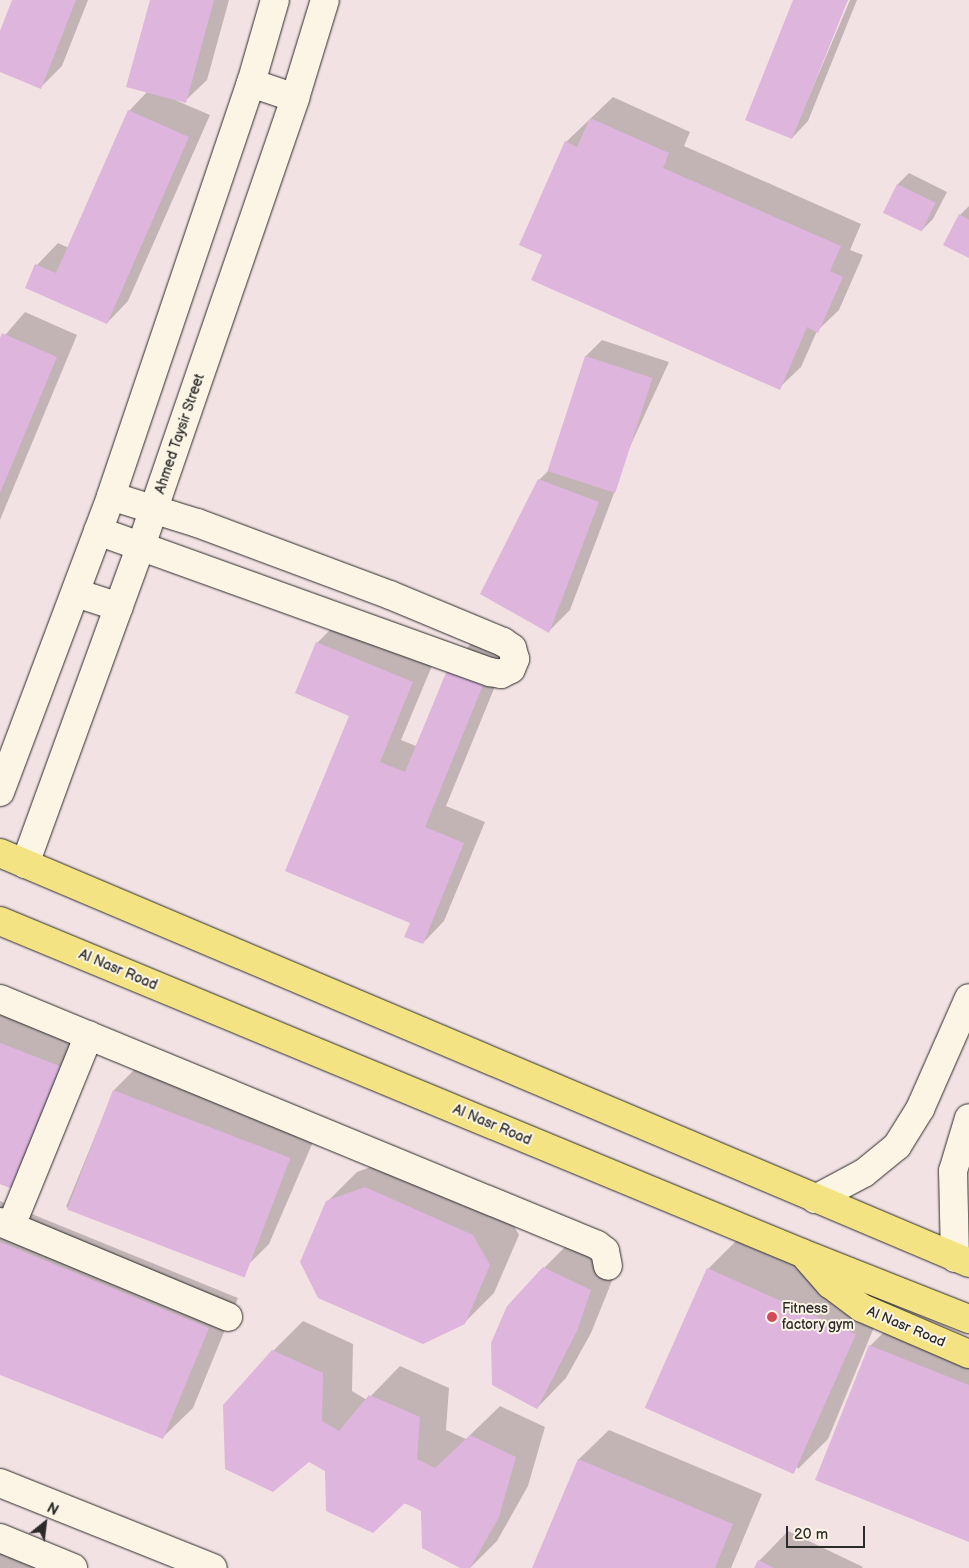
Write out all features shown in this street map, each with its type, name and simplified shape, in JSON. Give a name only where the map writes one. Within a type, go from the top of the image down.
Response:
[{"type":"highway","points":[[0,853],[815,1199],[964,1259]]},
{"type":"highway","name":"Al Nasr Road","points":[[0,921],[802,1254],[830,1284],[862,1308],[969,1354]]},
{"type":"highway","points":[[802,1254],[969,1319]]},
{"type":"street","points":[[0,792],[98,531],[251,83],[275,0]]},
{"type":"street","name":"Ahmed Taysir Street","points":[[25,864],[154,510],[296,98],[325,0]]},
{"type":"street","points":[[251,83],[296,98]]},
{"type":"street","points":[[98,531],[304,602],[376,630],[501,674],[511,669],[515,659],[512,648],[502,642],[390,595],[318,567],[110,496]]},
{"type":"street","points":[[304,602],[318,567]]},
{"type":"street","points":[[76,593],[119,608]]},
{"type":"street","points":[[376,630],[390,595]]},
{"type":"street","points":[[815,1199],[864,1173],[897,1146],[920,1109],[969,998]]},
{"type":"street","points":[[0,999],[597,1245],[605,1252],[608,1266]]},
{"type":"street","points":[[89,1035],[5,1224],[228,1317]]},
{"type":"street","points":[[964,1259],[953,1171],[969,1118]]},
{"type":"street","points":[[0,1483],[213,1568]]},
{"type":"street","points":[[0,1538],[73,1568]]},
{"type":"building","points":[[12,0],[76,0],[41,89],[0,72],[0,31]]},
{"type":"building","points":[[150,0],[214,0],[186,103],[126,87]]},
{"type":"building","points":[[793,0],[848,0],[792,139],[745,120]]},
{"type":"building","points":[[128,110],[189,137],[107,324],[25,288],[35,264],[56,273]]},
{"type":"building","points":[[590,118],[669,153],[663,168],[841,246],[830,271],[843,277],[818,333],[807,327],[780,390],[531,280],[542,255],[519,245],[565,141],[577,147]]},
{"type":"building","points":[[897,184],[936,203],[922,232],[883,213]]},
{"type":"building","points":[[959,214],[969,220],[969,258],[943,245]]},
{"type":"building","points":[[2,333],[57,357],[0,493],[0,338]]},
{"type":"building","points":[[585,356],[653,378],[615,493],[548,471]]},
{"type":"building","points":[[538,479],[599,502],[549,633],[480,594]]},
{"type":"building","points":[[316,642],[413,682],[380,762],[405,772],[450,663],[486,678],[425,827],[464,843],[423,944],[404,937],[410,923],[285,871],[349,716],[295,693]]},
{"type":"building","points":[[0,1043],[65,1068],[15,1190],[0,1184]]},
{"type":"building","points":[[113,1090],[290,1158],[245,1278],[67,1209]]},
{"type":"building","points":[[365,1187],[473,1235],[490,1265],[465,1324],[423,1344],[318,1298],[300,1262],[326,1201]]},
{"type":"building","points":[[0,1242],[209,1328],[163,1439],[0,1375]]},
{"type":"building","points":[[543,1267],[591,1290],[577,1331],[537,1409],[492,1385],[491,1343],[507,1306]]},
{"type":"building","points":[[707,1268],[856,1334],[794,1474],[645,1408]]},
{"type":"building","points":[[869,1345],[969,1385],[969,1542],[815,1480]]},
{"type":"building","points":[[272,1350],[323,1373],[322,1421],[339,1431],[369,1395],[420,1417],[417,1459],[435,1468],[470,1435],[516,1457],[499,1517],[470,1568],[460,1568],[422,1548],[421,1511],[405,1503],[373,1533],[326,1511],[325,1471],[309,1462],[273,1492],[225,1469],[223,1405]]},
{"type":"building","points":[[578,1459],[733,1524],[715,1568],[532,1568]]},
{"type":"building","points":[[758,1560],[774,1568],[754,1568]]},
{"type":"place","name":"Fitness factory gym","points":[[772,1317]]}]
